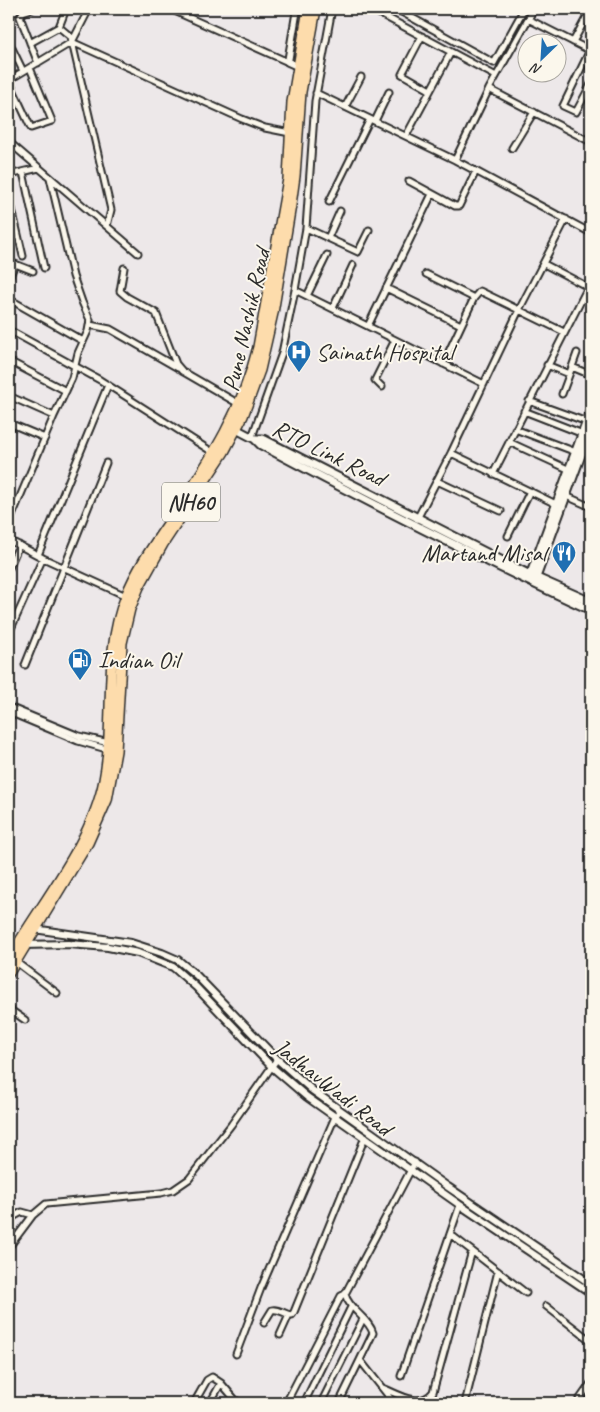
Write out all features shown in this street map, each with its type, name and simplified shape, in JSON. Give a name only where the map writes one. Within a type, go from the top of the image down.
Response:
[{"type":"highway","name":"Pune Nashik Road","points":[[112,746],[112,659],[115,636],[126,596],[154,545],[214,453],[239,404],[252,370],[279,238],[288,179],[292,102],[308,9]]},
{"type":"highway","name":"Pune Nashik Road","points":[[9,973],[12,959],[22,945],[95,811],[112,746],[120,658],[130,609],[149,568],[212,471],[236,430],[253,392],[273,313],[295,176],[301,92],[316,9]]},
{"type":"main road","points":[[532,580],[589,425],[591,410]]},
{"type":"main road","points":[[564,495],[576,452],[583,434],[589,425]]},
{"type":"main road","name":"RTO Link Road","points":[[236,430],[253,438],[261,445],[591,610]]},
{"type":"main road","name":"RTO Link Road","points":[[532,580],[591,602]]},
{"type":"street","points":[[32,9],[23,12],[20,18],[38,63]]},
{"type":"street","points":[[30,43],[59,27],[66,9]]},
{"type":"street","points":[[30,68],[52,121],[31,128],[9,81],[23,72],[72,42],[89,9]]},
{"type":"street","points":[[170,9],[297,66]]},
{"type":"street","points":[[288,62],[297,9]]},
{"type":"street","points":[[253,438],[282,353],[295,290],[306,228],[316,93],[332,9]]},
{"type":"street","points":[[371,9],[496,76]]},
{"type":"street","points":[[392,20],[398,9],[494,63],[524,9]]},
{"type":"street","points":[[454,160],[489,89],[534,9]]},
{"type":"street","points":[[573,42],[591,9]]},
{"type":"street","points":[[528,19],[591,51],[563,106],[576,112],[591,84]]},
{"type":"street","points":[[59,27],[70,37],[72,42],[111,210],[107,226]]},
{"type":"street","points":[[422,36],[402,74],[430,90]]},
{"type":"street","points":[[9,42],[23,72]]},
{"type":"street","points":[[72,42],[242,119],[265,128],[290,132]]},
{"type":"street","points":[[406,136],[451,52]]},
{"type":"street","points":[[345,107],[361,77]]},
{"type":"street","points":[[489,89],[591,142]]},
{"type":"street","points":[[329,202],[372,120],[389,92]]},
{"type":"street","points":[[316,93],[476,171],[591,233]]},
{"type":"street","points":[[512,148],[534,112]]},
{"type":"street","points":[[9,142],[138,253]]},
{"type":"street","points":[[9,175],[39,168]]},
{"type":"street","points":[[409,182],[455,206],[459,206],[476,171]]},
{"type":"street","points":[[23,172],[44,268]]},
{"type":"street","points":[[9,523],[72,378],[78,353],[90,325],[89,315],[82,302],[73,276],[50,178]]},
{"type":"street","points":[[368,326],[432,194]]},
{"type":"street","points":[[9,196],[23,256]]},
{"type":"street","points":[[328,238],[340,211]]},
{"type":"street","points":[[416,521],[519,310],[566,219]]},
{"type":"street","points":[[306,228],[358,252],[369,230]]},
{"type":"street","points":[[307,296],[326,256]]},
{"type":"street","points":[[9,278],[15,264],[33,271]]},
{"type":"street","points":[[544,264],[588,287]]},
{"type":"street","points":[[333,308],[353,265]]},
{"type":"street","points":[[124,268],[120,291],[127,298],[156,313],[178,368]]},
{"type":"street","points":[[426,274],[474,298]]},
{"type":"street","points":[[493,474],[591,281]]},
{"type":"street","points":[[386,288],[461,325]]},
{"type":"street","points":[[295,290],[484,384]]},
{"type":"street","points":[[443,364],[474,298],[480,291],[564,332]]},
{"type":"street","points":[[9,299],[83,341]]},
{"type":"street","points":[[90,325],[110,330],[239,404]]},
{"type":"street","points":[[9,330],[75,365],[214,453]]},
{"type":"street","points":[[382,387],[375,380],[395,340]]},
{"type":"street","points":[[562,394],[577,353]]},
{"type":"street","points":[[9,361],[66,391]]},
{"type":"street","points":[[547,365],[569,374]]},
{"type":"street","points":[[572,367],[591,375]]},
{"type":"street","points":[[9,633],[108,385]]},
{"type":"street","points":[[9,396],[54,416]]},
{"type":"street","points":[[529,401],[589,425]]},
{"type":"street","points":[[524,411],[583,434]]},
{"type":"street","points":[[9,424],[45,438]]},
{"type":"street","points":[[515,429],[576,452]]},
{"type":"street","points":[[509,442],[570,470]]},
{"type":"street","points":[[450,453],[560,506]]},
{"type":"street","points":[[25,665],[106,463]]},
{"type":"street","points":[[437,481],[501,511]]},
{"type":"street","points":[[508,536],[530,491]]},
{"type":"street","points":[[564,495],[591,507]]},
{"type":"street","points":[[9,540],[40,557],[126,596]]},
{"type":"street","points":[[9,568],[19,545]]},
{"type":"street","points":[[9,707],[79,736],[112,746]]},
{"type":"street","points":[[9,712],[78,741],[112,746]]},
{"type":"street","name":"JadhavWadi Road","points":[[31,928],[131,943],[178,960],[196,975],[295,1076],[448,1187],[591,1284]]},
{"type":"street","name":"JadhavWadi Road","points":[[22,945],[68,944],[108,947],[138,953],[166,963],[180,971],[272,1067],[307,1097],[460,1205],[591,1293]]},
{"type":"street","points":[[12,959],[58,993]]},
{"type":"street","points":[[9,1009],[25,1020]]},
{"type":"street","points":[[9,1247],[39,1209],[54,1202],[161,1193],[181,1186],[204,1161],[277,1059]]},
{"type":"street","points":[[236,1354],[261,1288],[335,1117],[340,1110]]},
{"type":"street","points":[[280,1335],[289,1315],[292,1315],[294,1312],[365,1138]]},
{"type":"street","points":[[286,1403],[341,1296],[345,1294],[415,1162]]},
{"type":"street","points":[[401,1376],[460,1205]]},
{"type":"street","points":[[9,1219],[22,1212],[33,1215]]},
{"type":"street","points":[[450,1234],[526,1293]]},
{"type":"street","points":[[382,1388],[416,1402],[425,1399],[433,1392],[472,1251]]},
{"type":"street","points":[[466,1403],[498,1271]]},
{"type":"street","points":[[339,1403],[372,1332],[364,1319],[346,1300],[345,1294]]},
{"type":"street","points":[[546,1306],[591,1341]]},
{"type":"street","points":[[304,1403],[351,1307]]},
{"type":"street","points":[[264,1323],[272,1310],[275,1309],[289,1315]]},
{"type":"street","points":[[321,1403],[364,1319]]},
{"type":"street","points":[[360,1360],[394,1403]]},
{"type":"street","points":[[194,1403],[207,1380],[212,1377],[221,1383],[238,1403]]},
{"type":"street","points":[[210,1403],[221,1383]]},
{"type":"street","points":[[577,1403],[591,1383]]},
{"type":"street","points":[[430,1396],[431,1403]]},
{"type":"place","name":"Sainath Hospital","points":[[299,373]]},
{"type":"place","name":"Martand Misal","points":[[564,574]]},
{"type":"place","name":"Indian Oil","points":[[80,681]]}]
